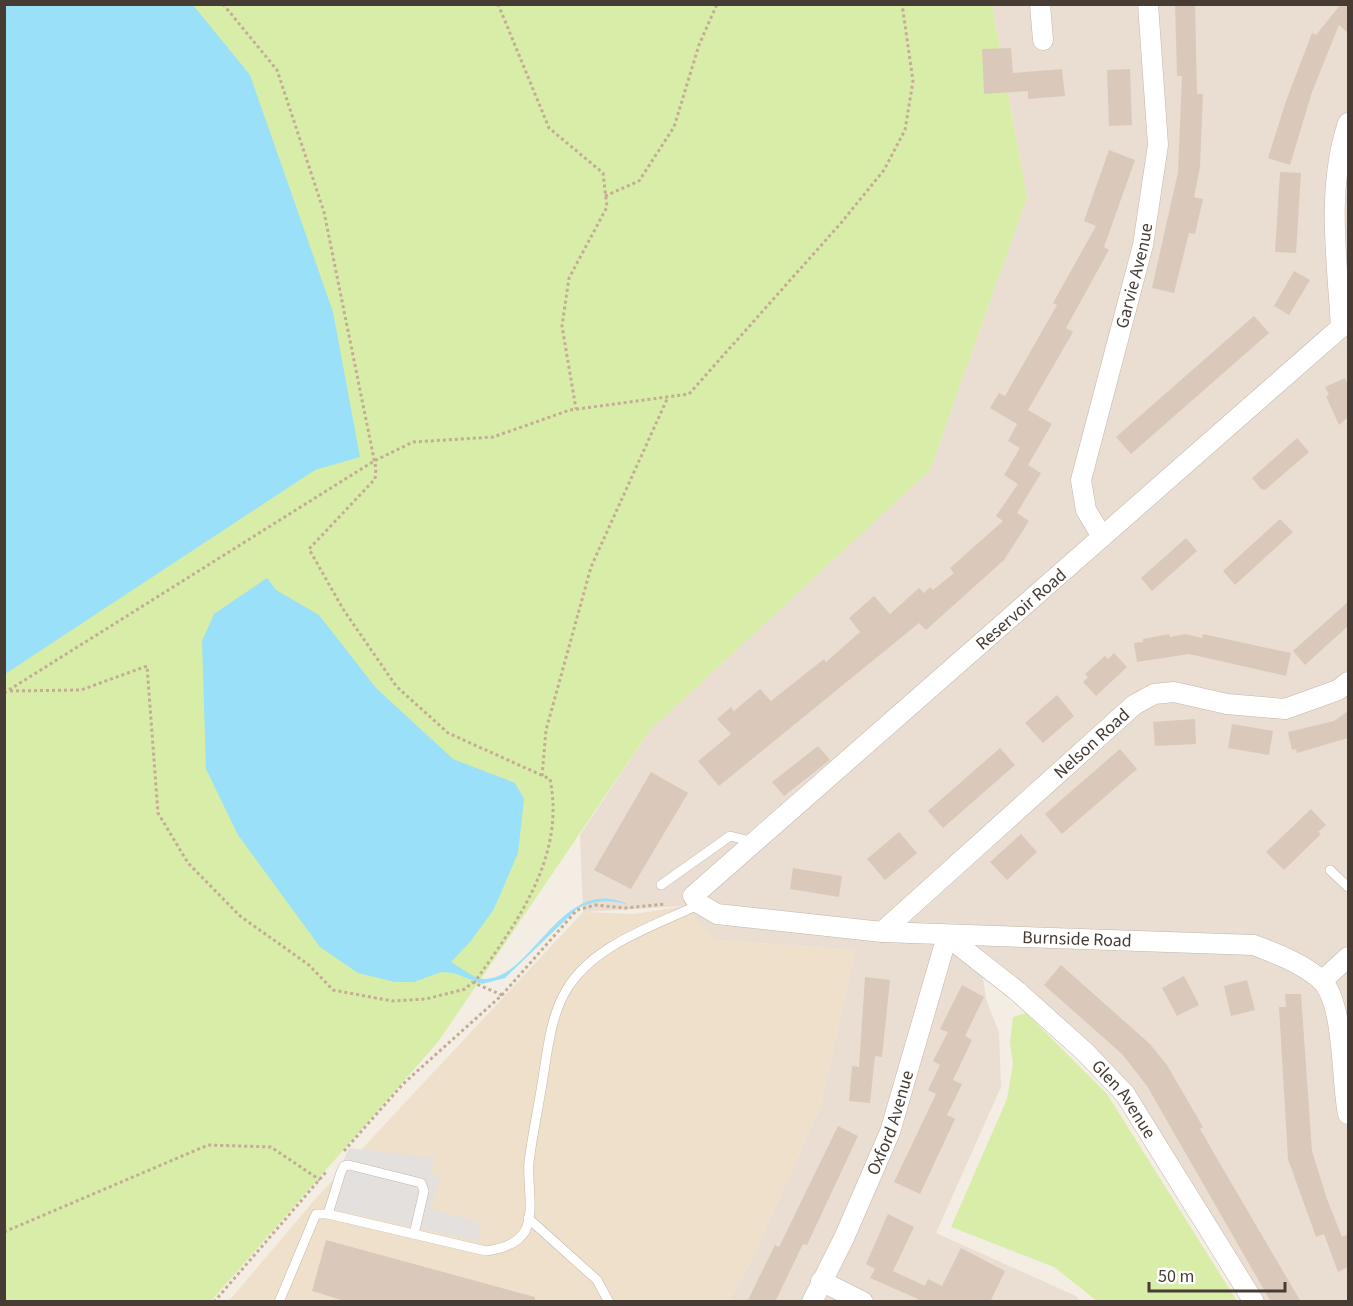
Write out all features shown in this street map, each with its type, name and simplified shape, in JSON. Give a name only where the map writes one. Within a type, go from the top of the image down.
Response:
[{"type":"street","points":[[1040,4],[1043,40]]},
{"type":"street","name":"Garvie Avenue","points":[[1102,537],[1086,510],[1081,480],[1143,245],[1158,145],[1148,4]]},
{"type":"street","points":[[1345,324],[1333,210],[1342,142],[1348,123]]},
{"type":"street","name":"Reservoir Road","points":[[697,900],[754,843],[1345,324]]},
{"type":"street","name":"Nelson Road","points":[[882,932],[1134,705],[1154,694],[1174,692],[1227,704],[1285,710],[1338,690],[1348,682]]},
{"type":"street","name":"Burnside Road","points":[[697,900],[717,914],[882,932],[1254,945],[1288,958],[1323,981]]},
{"type":"street","name":"Oxford Avenue","points":[[812,1302],[844,1238],[890,1132],[946,936]]},
{"type":"street","name":"Glen Avenue","points":[[946,936],[1060,1029],[1125,1094],[1254,1302]]},
{"type":"street","points":[[1348,957],[1323,981],[1336,1007],[1345,1055],[1348,1114]]},
{"type":"street","points":[[821,1281],[863,1302]]},
{"type":"lane","points":[[661,885],[729,836],[754,843]]},
{"type":"lane","points":[[1330,870],[1348,886]]},
{"type":"lane","points":[[279,1302],[316,1214],[328,1214],[473,1249],[497,1250],[517,1240],[525,1231],[528,1218],[531,1152],[553,1023],[567,989],[586,966],[610,947],[697,900]]},
{"type":"lane","points":[[328,1214],[340,1172],[349,1165],[421,1183],[424,1191],[414,1234]]},
{"type":"lane","points":[[528,1218],[597,1280],[609,1302]]},
{"type":"path","points":[[223,4],[277,70],[324,212],[374,461],[375,479],[309,549],[369,650],[396,686],[448,733],[550,779],[553,816],[548,849],[536,890],[507,938],[474,983],[502,995]]},
{"type":"path","points":[[498,4],[549,128],[603,173],[607,207],[569,278],[562,326],[576,409]]},
{"type":"path","points":[[606,196],[639,181],[674,127],[699,45],[717,4]]},
{"type":"path","points":[[6,692],[374,461],[413,442],[494,437],[576,409],[688,394],[841,223],[884,170],[905,130],[913,81],[902,4]]},
{"type":"path","points":[[542,776],[546,730],[591,567],[668,397]]},
{"type":"path","points":[[6,692],[81,690],[147,666],[158,813],[188,863],[240,916],[309,966],[333,990],[392,1001],[426,999],[465,989],[478,977]]},
{"type":"path","points":[[342,1154],[403,1084],[502,995],[577,910],[595,905],[625,908],[697,900]]},
{"type":"path","points":[[4,1232],[208,1145],[271,1147],[320,1180]]},
{"type":"path","points":[[214,1302],[327,1171]]},
{"type":"shaded area","points":[[992,5],[1348,5],[1348,1301],[1258,1301],[1132,1093],[980,956],[986,999],[999,1032],[1001,1087],[936,1233],[1076,1296],[1080,1301],[728,1301],[750,1263],[821,1105],[855,950],[716,940],[684,906],[583,912],[580,835],[650,730],[930,470],[1027,197]]},
{"type":"shaded area","points":[[684,906],[717,940],[855,950],[821,1105],[750,1263],[728,1301],[228,1302],[317,1197],[583,912],[634,914]]},
{"type":"shaded area","points":[[349,1148],[434,1158],[431,1173],[440,1177],[431,1209],[481,1223],[478,1241],[323,1207]]},
{"type":"green space","points":[[5,5],[992,5],[1027,197],[930,470],[650,730],[438,1042],[211,1301],[5,1302]]},
{"type":"green space","points":[[1026,1013],[1107,1094],[1237,1301],[1097,1301],[1054,1267],[951,1227],[1007,1099],[1013,1064],[1010,1042],[1013,1017]]},
{"type":"water","points":[[5,4],[193,5],[250,75],[333,312],[360,457],[315,470],[5,674]]},
{"type":"water","points":[[267,578],[276,590],[319,615],[376,688],[453,759],[515,783],[524,799],[518,853],[494,909],[470,942],[451,962],[479,978],[501,975],[517,964],[567,914],[585,902],[606,898],[621,903],[597,902],[578,908],[505,978],[482,984],[454,973],[441,972],[414,982],[395,982],[358,973],[320,947],[238,835],[206,769],[202,641],[214,614]]},
{"type":"building","points":[[1175,4],[1195,4],[1197,94],[1203,94],[1200,167],[1194,197],[1203,199],[1195,234],[1189,233],[1174,293],[1152,288],[1178,172],[1182,76],[1177,76]]},
{"type":"building","points":[[1341,4],[1348,4],[1348,33],[1339,25],[1312,92],[1290,165],[1268,158],[1286,101],[1312,33],[1316,35]]},
{"type":"building","points":[[1011,48],[1013,73],[1062,69],[1065,96],[1028,99],[1028,91],[984,94],[982,49]]},
{"type":"building","points":[[1130,69],[1132,125],[1109,126],[1107,70]]},
{"type":"building","points":[[1109,150],[1135,160],[1104,247],[1109,250],[1066,328],[1073,332],[1028,410],[1052,424],[1028,465],[1041,473],[1017,513],[1029,521],[1004,560],[926,630],[919,623],[719,786],[698,761],[731,734],[717,719],[731,707],[734,711],[760,689],[771,701],[824,659],[826,662],[860,632],[849,618],[874,596],[890,614],[919,588],[924,593],[930,587],[933,590],[954,573],[950,568],[1003,521],[996,516],[1018,484],[1004,475],[1020,448],[1008,441],[1017,424],[990,408],[999,393],[1005,396],[1057,305],[1053,303],[1096,226],[1084,221]]},
{"type":"building","points":[[1280,172],[1301,173],[1296,253],[1275,252]]},
{"type":"building","points":[[1294,271],[1310,280],[1289,315],[1274,306]]},
{"type":"building","points":[[1254,316],[1269,333],[1131,454],[1116,437]]},
{"type":"building","points":[[1345,378],[1348,386],[1348,417],[1339,425],[1326,396],[1329,395],[1325,387]]},
{"type":"building","points":[[1297,438],[1309,452],[1265,490],[1261,489],[1252,478]]},
{"type":"building","points":[[1280,519],[1293,532],[1235,585],[1223,571]]},
{"type":"building","points":[[1186,538],[1197,551],[1152,591],[1141,578]]},
{"type":"building","points":[[1348,602],[1348,626],[1305,665],[1293,651]]},
{"type":"building","points":[[1169,634],[1170,637],[1185,634],[1202,638],[1203,634],[1291,653],[1286,676],[1189,654],[1137,662],[1134,643]]},
{"type":"building","points":[[1114,653],[1127,667],[1096,696],[1083,682],[1088,677],[1085,674],[1105,656],[1108,659]]},
{"type":"building","points":[[1057,695],[1074,716],[1043,743],[1025,723]]},
{"type":"building","points":[[1348,711],[1348,738],[1297,753],[1296,749],[1292,750],[1288,732],[1334,721]]},
{"type":"building","points":[[1195,719],[1196,744],[1155,746],[1153,722]]},
{"type":"building","points":[[1232,724],[1273,731],[1269,755],[1228,748]]},
{"type":"building","points":[[818,746],[830,760],[784,796],[772,782]]},
{"type":"building","points":[[1000,748],[1015,765],[943,828],[928,811]]},
{"type":"building","points":[[1120,749],[1137,769],[1062,834],[1045,814]]},
{"type":"building","points":[[651,772],[688,793],[631,889],[594,870]]},
{"type":"building","points":[[1311,809],[1326,825],[1318,832],[1321,834],[1284,870],[1266,852]]},
{"type":"building","points":[[899,832],[917,853],[885,880],[867,859]]},
{"type":"building","points":[[1021,834],[1037,852],[1007,880],[990,862]]},
{"type":"building","points":[[793,868],[842,876],[839,897],[790,889]]},
{"type":"building","points":[[1061,965],[1150,1044],[1167,1065],[1203,1127],[1200,1129],[1301,1302],[1271,1302],[1147,1086],[1122,1054],[1044,985]]},
{"type":"building","points":[[1184,976],[1199,1005],[1177,1016],[1162,988]]},
{"type":"building","points":[[865,977],[890,980],[882,1057],[875,1056],[870,1103],[849,1101],[852,1066],[859,1067]]},
{"type":"building","points":[[1247,980],[1255,1010],[1231,1016],[1224,986]]},
{"type":"building","points":[[962,985],[984,997],[965,1036],[972,1040],[953,1080],[962,1084],[947,1115],[955,1119],[920,1194],[894,1182],[936,1094],[928,1090],[940,1065],[933,1061],[948,1032],[940,1029]]},
{"type":"building","points":[[1285,994],[1301,994],[1312,1151],[1342,1237],[1348,1234],[1348,1267],[1338,1272],[1324,1234],[1316,1237],[1288,1159],[1279,1007],[1286,1007]]},
{"type":"building","points":[[838,1126],[858,1136],[807,1245],[803,1244],[775,1302],[747,1302],[775,1245],[779,1247]]},
{"type":"building","points":[[888,1214],[914,1227],[893,1271],[925,1286],[928,1279],[942,1286],[961,1248],[1005,1271],[990,1302],[917,1302],[918,1299],[870,1278],[875,1269],[866,1264]]},
{"type":"building","points":[[326,1240],[535,1297],[535,1302],[348,1302],[312,1291]]}]
